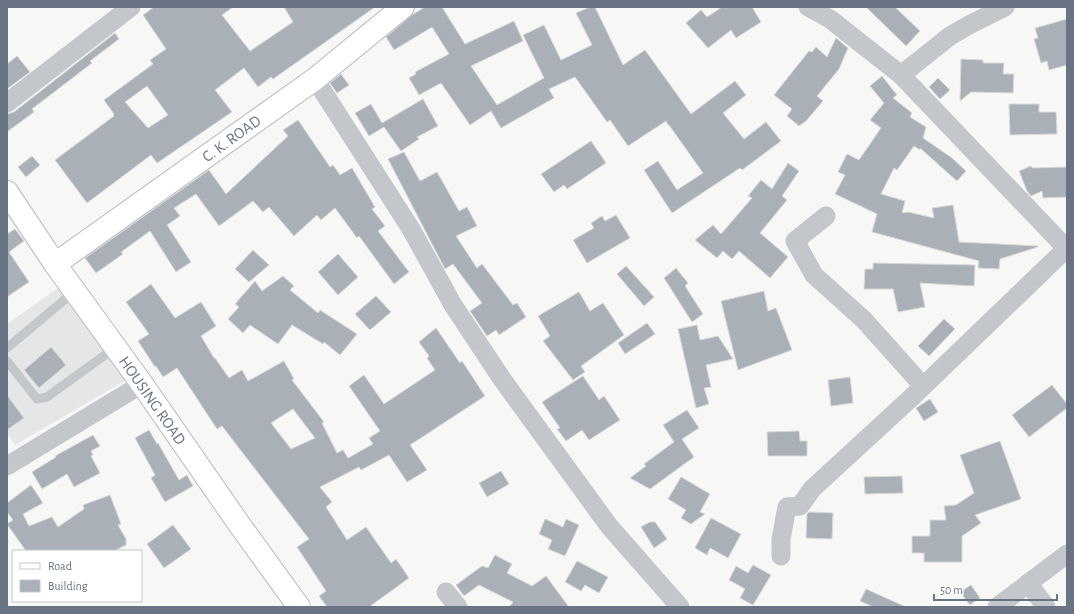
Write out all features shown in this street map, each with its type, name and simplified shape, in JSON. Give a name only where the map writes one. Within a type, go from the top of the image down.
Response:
[{"type":"street","points":[[7,103],[131,7]]},
{"type":"street","name":"C. K. ROAD","points":[[55,264],[315,79],[403,7]]},
{"type":"street","points":[[781,556],[781,539],[787,507],[800,506],[812,489],[1067,249],[901,75],[830,20],[808,7]]},
{"type":"street","points":[[901,75],[950,36],[968,25],[1005,7]]},
{"type":"street","points":[[315,79],[412,229],[453,305],[502,379],[609,526],[680,607]]},
{"type":"street","name":"HOUSING ROAD","points":[[7,192],[55,264],[116,347],[239,524],[293,605]]},
{"type":"street","points":[[826,216],[795,241],[814,275],[864,320],[923,386]]},
{"type":"street","points":[[7,466],[142,384]]},
{"type":"street","points":[[997,607],[1067,554]]},
{"type":"street","points":[[1028,583],[1046,607]]},
{"type":"street","points":[[446,592],[458,607]]},
{"type":"lane","points":[[7,348],[76,292]]},
{"type":"lane","points":[[7,361],[37,399],[47,397],[116,347]]},
{"type":"shaded area","points":[[58,288],[128,379],[15,445],[7,433],[7,324]]},
{"type":"building","points":[[154,7],[233,7],[222,15],[250,51],[293,22],[284,7],[375,7],[273,79],[271,77],[258,87],[244,68],[215,90],[232,112],[157,163],[151,155],[87,203],[55,160],[114,116],[104,100],[153,64],[150,60],[166,49],[143,15]],"holes":[[[147,86],[168,115],[148,128],[125,102]]]},
{"type":"building","points":[[425,7],[442,7],[465,44],[514,21],[523,41],[471,66],[497,105],[544,78],[523,35],[544,25],[561,60],[592,45],[576,13],[590,7],[595,7],[623,65],[645,50],[691,114],[735,81],[746,95],[723,113],[744,139],[766,122],[781,141],[742,170],[740,168],[672,213],[644,170],[658,161],[677,190],[703,173],[669,125],[666,121],[628,146],[610,120],[607,122],[575,77],[549,89],[554,98],[501,128],[491,111],[470,125],[441,83],[419,95],[409,78],[416,74],[415,72],[449,54],[432,27],[394,50],[386,37],[412,15]]},
{"type":"building","points":[[722,7],[752,7],[761,22],[736,38],[731,30],[708,48],[686,23],[701,10],[707,17]]},
{"type":"building","points":[[866,7],[895,7],[920,31],[906,46]]},
{"type":"building","points":[[1067,19],[1067,65],[1049,70],[1047,61],[1041,63],[1034,39],[1038,38],[1035,28]]},
{"type":"building","points":[[115,33],[119,39],[90,61],[92,63],[32,109],[34,112],[7,132],[7,114],[14,112]]},
{"type":"building","points":[[836,38],[848,48],[839,69],[817,96],[823,101],[806,121],[799,126],[787,116],[792,109],[774,95],[809,51],[812,52],[816,47],[827,57]]},
{"type":"building","points":[[17,56],[30,72],[7,89],[7,64]]},
{"type":"building","points":[[961,59],[983,60],[983,63],[1004,63],[1003,74],[1014,74],[1013,93],[971,92],[960,101]]},
{"type":"building","points":[[341,74],[349,85],[337,93],[330,83]]},
{"type":"building","points":[[882,76],[897,95],[893,98],[912,113],[910,117],[926,127],[923,138],[952,158],[966,171],[957,181],[920,148],[920,150],[914,146],[897,170],[894,168],[881,194],[905,201],[902,213],[908,212],[934,218],[932,208],[953,205],[959,242],[1038,247],[1000,259],[999,269],[978,268],[979,261],[872,232],[877,214],[835,194],[845,175],[838,172],[847,154],[859,160],[881,128],[870,120],[884,103],[870,86]]},
{"type":"building","points":[[938,78],[950,90],[940,99],[929,87]]},
{"type":"building","points":[[423,99],[438,126],[417,137],[419,139],[401,151],[384,127],[369,136],[355,113],[371,104],[382,123]]},
{"type":"building","points":[[1009,104],[1039,104],[1039,112],[1056,112],[1057,134],[1010,135]]},
{"type":"building","points":[[298,120],[330,167],[333,165],[340,175],[352,168],[375,207],[372,209],[385,226],[378,231],[409,272],[394,284],[359,236],[357,238],[335,208],[321,220],[317,215],[294,236],[269,207],[263,212],[253,201],[219,226],[196,194],[174,208],[180,216],[167,225],[191,262],[176,272],[150,231],[121,252],[123,254],[96,273],[85,258],[209,170],[226,194],[288,136],[283,130]]},
{"type":"building","points":[[591,141],[606,163],[567,189],[564,185],[554,192],[541,174]]},
{"type":"building","points":[[404,152],[420,181],[437,172],[459,211],[467,207],[477,226],[456,236],[477,268],[482,264],[513,305],[517,303],[526,317],[499,335],[496,330],[487,336],[470,311],[482,303],[453,264],[445,269],[388,159]]},
{"type":"building","points":[[32,156],[40,165],[26,177],[18,167]]},
{"type":"building","points":[[788,163],[799,171],[782,196],[787,200],[760,233],[788,257],[770,278],[739,251],[732,259],[723,251],[717,258],[695,240],[713,225],[721,234],[752,198],[748,196],[761,180],[772,189]]},
{"type":"building","points":[[1031,166],[1032,168],[1067,167],[1067,197],[1043,198],[1042,191],[1031,196],[1027,191],[1019,171]]},
{"type":"building","points":[[616,215],[630,238],[587,263],[573,240],[594,228],[591,223],[602,216],[605,221]]},
{"type":"building","points":[[15,229],[24,241],[9,252],[29,282],[7,297],[7,234]]},
{"type":"building","points":[[253,250],[269,265],[249,282],[235,269]]},
{"type":"building","points":[[338,254],[358,277],[338,295],[318,272]]},
{"type":"building","points":[[873,263],[975,265],[974,286],[920,283],[925,307],[898,312],[893,289],[864,289],[865,269],[873,269]]},
{"type":"building","points":[[626,266],[654,297],[644,306],[617,274]]},
{"type":"building","points":[[676,268],[688,283],[685,286],[703,314],[692,322],[664,278]]},
{"type":"building","points":[[283,276],[294,286],[290,290],[318,313],[320,310],[357,334],[340,355],[324,342],[323,344],[292,325],[278,344],[250,325],[243,333],[228,319],[239,307],[235,304],[255,281],[262,291]]},
{"type":"building","points":[[151,284],[175,318],[201,302],[216,326],[201,336],[214,358],[229,378],[242,370],[248,381],[284,361],[294,379],[292,380],[324,422],[322,423],[337,453],[343,450],[348,458],[373,444],[369,438],[380,431],[349,386],[364,375],[384,404],[435,370],[427,358],[429,356],[419,342],[436,328],[460,363],[462,361],[485,396],[410,445],[427,470],[407,482],[389,455],[361,470],[359,467],[320,487],[332,502],[326,507],[347,540],[366,527],[391,563],[396,559],[409,578],[369,607],[327,607],[319,596],[326,591],[297,547],[309,539],[222,426],[217,429],[177,368],[163,377],[156,366],[155,367],[138,341],[149,334],[126,302]],"holes":[[[293,409],[315,438],[291,449],[271,423]]]},
{"type":"building","points":[[764,291],[768,311],[776,308],[792,350],[738,370],[721,301]]},
{"type":"building","points":[[579,292],[590,311],[603,303],[624,335],[581,366],[585,372],[573,380],[543,341],[550,336],[538,316]]},
{"type":"building","points":[[376,296],[391,312],[370,330],[355,314]]},
{"type":"building","points":[[944,319],[955,329],[929,356],[918,346]]},
{"type":"building","points":[[647,323],[655,334],[625,354],[618,343]]},
{"type":"building","points":[[697,325],[700,340],[718,336],[733,359],[706,365],[711,387],[704,388],[709,404],[696,408],[678,329]]},
{"type":"building","points":[[51,347],[66,365],[39,388],[24,370]]},
{"type":"building","points":[[583,376],[599,400],[604,396],[620,420],[589,440],[582,430],[566,441],[557,429],[560,428],[542,402]]},
{"type":"building","points":[[850,377],[853,403],[831,406],[828,380]]},
{"type":"building","points":[[1052,385],[1067,404],[1067,408],[1029,437],[1012,415]]},
{"type":"building","points":[[7,395],[24,418],[7,430]]},
{"type":"building","points":[[930,399],[938,412],[924,421],[916,408]]},
{"type":"building","points":[[687,410],[699,428],[682,439],[694,457],[650,489],[630,478],[646,466],[644,464],[674,442],[663,425]]},
{"type":"building","points":[[149,430],[179,480],[187,475],[193,486],[165,502],[151,478],[155,475],[135,438]]},
{"type":"building","points":[[799,431],[800,441],[807,441],[807,456],[768,456],[767,432]]},
{"type":"building","points":[[93,435],[100,446],[91,451],[93,455],[91,456],[100,473],[74,487],[67,474],[42,489],[32,472],[56,457],[55,456]]},
{"type":"building","points":[[1000,441],[1021,499],[975,515],[981,523],[962,536],[962,562],[924,562],[924,553],[912,553],[912,536],[930,536],[930,520],[946,520],[944,506],[956,505],[974,493],[960,455]]},
{"type":"building","points":[[501,471],[509,484],[487,497],[479,483]]},
{"type":"building","points":[[902,476],[903,493],[865,494],[864,477]]},
{"type":"building","points":[[681,477],[710,494],[700,512],[705,514],[691,524],[681,518],[686,510],[668,499]]},
{"type":"building","points":[[31,485],[43,503],[23,514],[29,526],[52,517],[58,527],[84,509],[83,505],[110,495],[121,524],[118,525],[126,539],[126,545],[116,550],[25,550],[7,524],[13,520],[7,512],[7,503]]},
{"type":"building","points":[[809,512],[833,513],[832,539],[806,538],[807,514]]},
{"type":"building","points":[[711,518],[741,534],[728,558],[710,548],[707,555],[695,548]]},
{"type":"building","points":[[545,519],[563,527],[566,519],[579,525],[565,556],[548,549],[552,540],[539,534]]},
{"type":"building","points":[[650,522],[655,522],[667,539],[654,548],[641,527]]},
{"type":"building","points":[[173,525],[191,549],[164,568],[147,544]]},
{"type":"building","points":[[495,555],[512,564],[507,573],[532,586],[546,576],[569,607],[509,607],[513,602],[479,585],[464,596],[456,585],[482,566],[488,568]]},
{"type":"building","points":[[577,561],[608,577],[599,593],[585,585],[581,591],[565,582]]},
{"type":"building","points":[[753,565],[771,575],[753,605],[740,598],[745,589],[729,580],[736,566],[748,573]]},
{"type":"building","points":[[971,585],[980,598],[970,605],[960,592]]},
{"type":"building","points":[[866,589],[906,607],[873,607],[860,601]]}]
